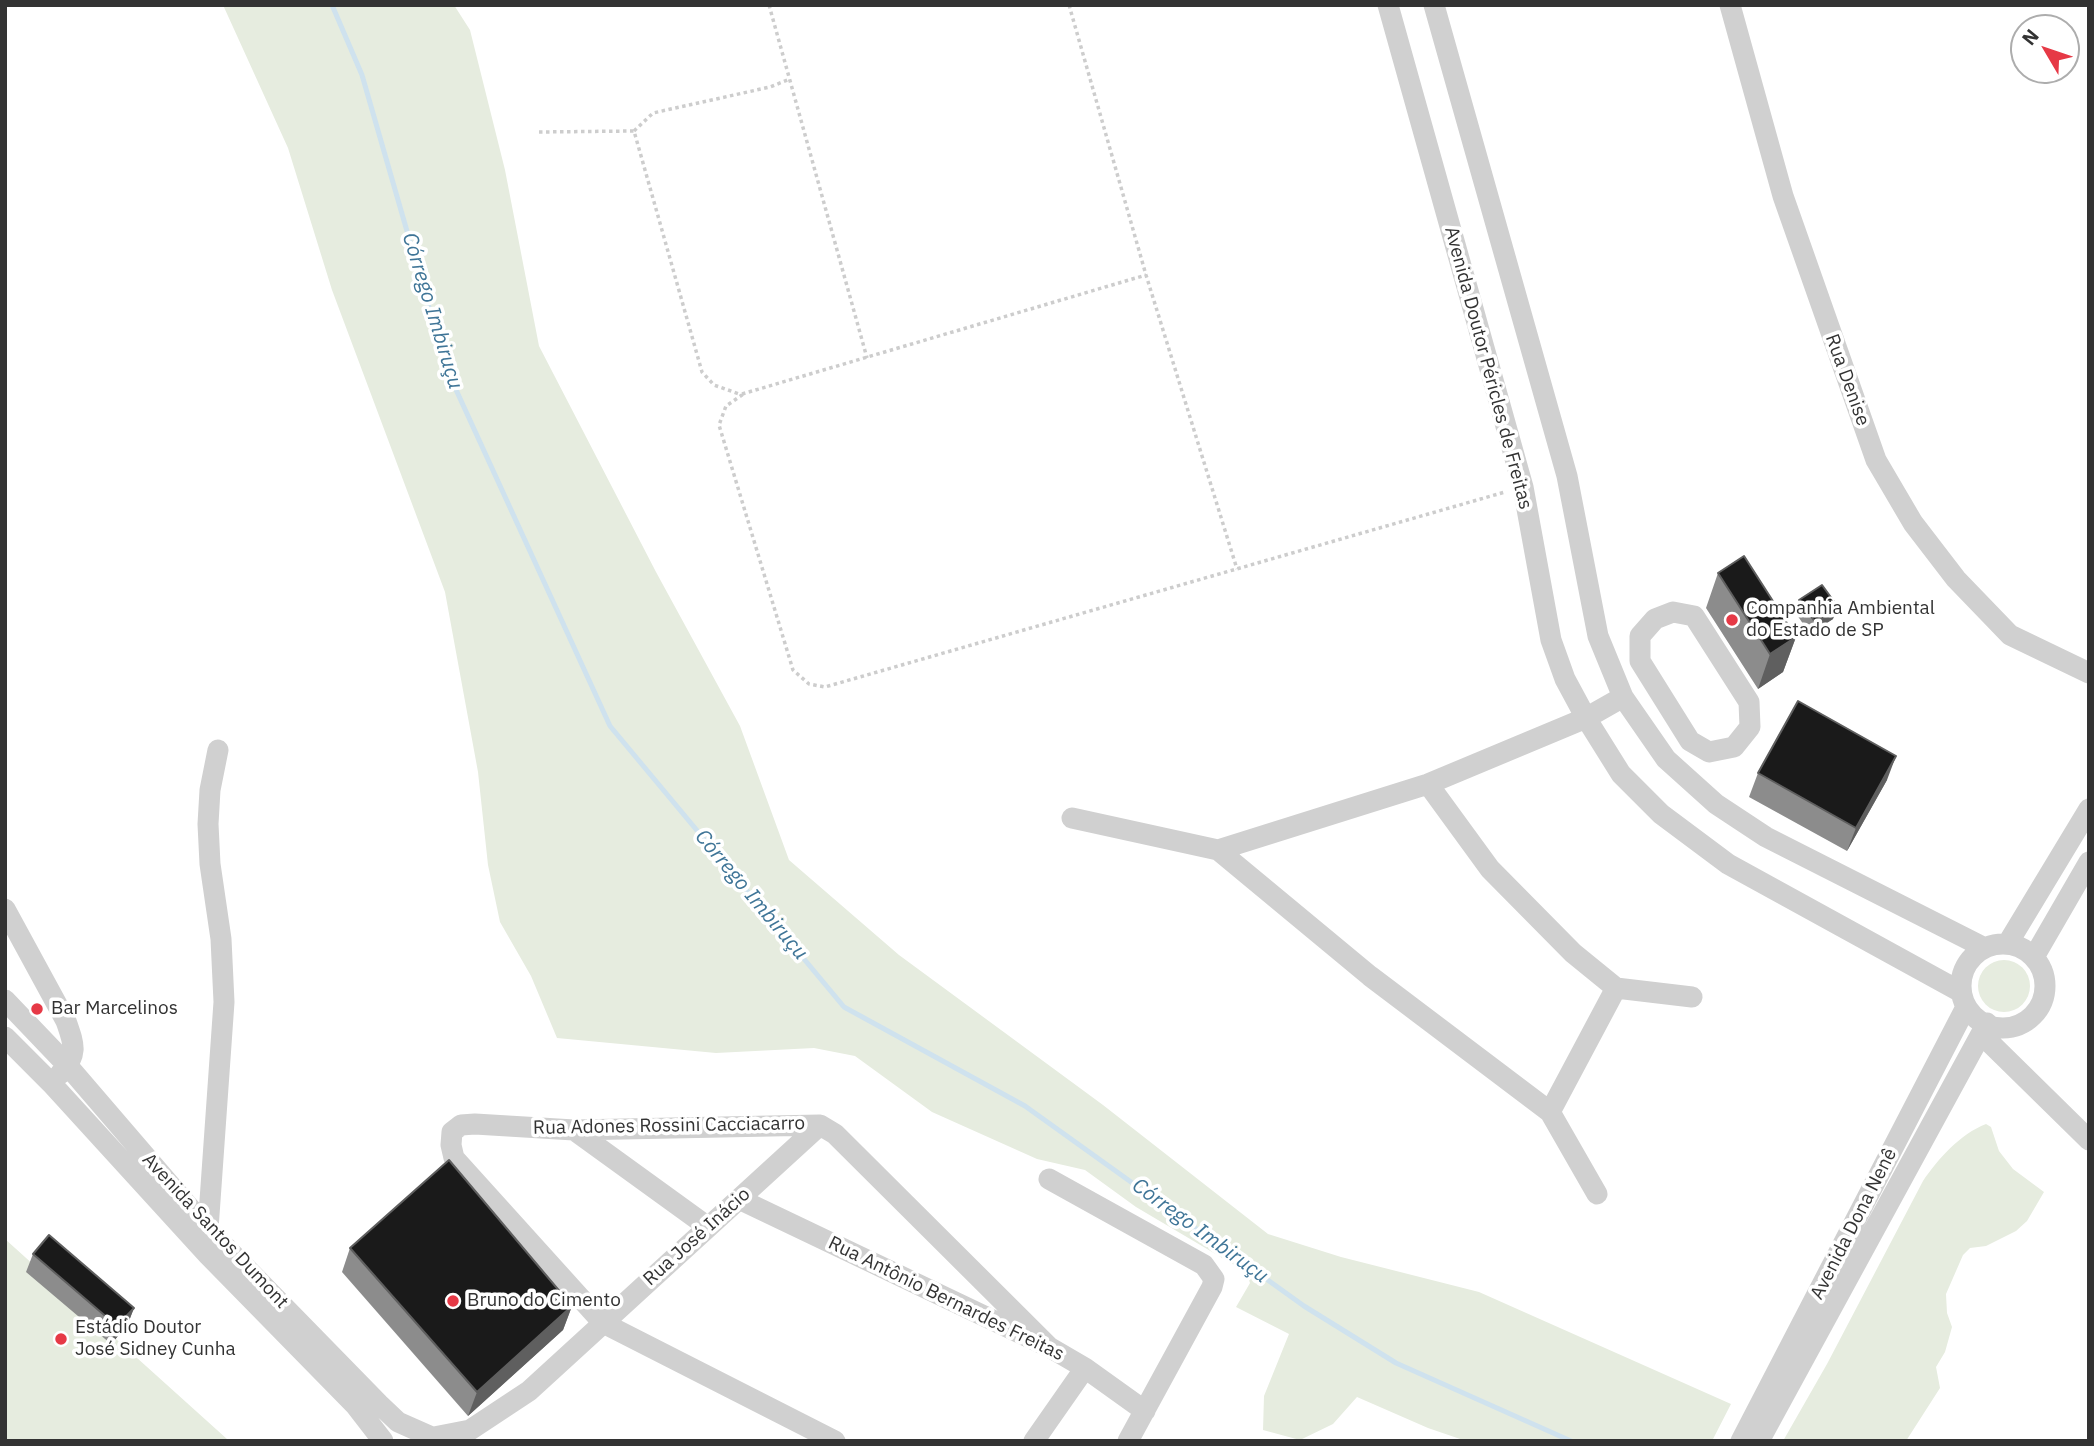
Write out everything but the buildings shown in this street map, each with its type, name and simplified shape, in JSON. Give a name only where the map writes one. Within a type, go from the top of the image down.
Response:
[{"type":"street","name":"Avenida Doutor Péricles de Freitas","points":[[1388,5],[1524,487],[1550,640],[1565,679],[1586,718],[1621,774],[1661,814],[1728,864],[1964,1000]]},
{"type":"street","points":[[1434,5],[1567,476],[1598,636],[1623,696],[1666,758],[1716,804],[1766,837],[1985,948]]},
{"type":"street","name":"Rua Denise","points":[[1730,5],[1783,196],[1876,460],[1913,523],[1956,579],[2010,635],[2089,673]]},
{"type":"street","points":[[1673,612],[1693,616],[1749,702],[1750,727],[1734,747],[1709,752],[1689,741],[1671,710],[1640,661],[1640,636],[1655,619],[1673,612]]},
{"type":"street","points":[[1218,850],[1428,784],[1586,718],[1623,696]]},
{"type":"street","points":[[1644,727],[1671,710]]},
{"type":"street","points":[[208,1228],[224,1002],[222,948],[210,864],[208,824],[210,790],[218,750]]},
{"type":"street","points":[[1428,784],[1490,869],[1573,953],[1616,988],[1692,997]]},
{"type":"street","points":[[2008,943],[2089,809]]},
{"type":"street","points":[[1072,818],[1218,850],[1370,976],[1550,1112],[1597,1194]]},
{"type":"street","points":[[2034,957],[2089,862]]},
{"type":"street","points":[[5,909],[66,1021],[75,1053],[68,1066],[51,1083]]},
{"type":"street","points":[[1984,1029],[2005,1029],[2027,1021],[2039,1008],[2045,992],[2044,975],[2034,957],[2023,948],[2008,943],[1985,948],[1970,959],[1962,976],[1964,1000],[1984,1029],[2089,1140]]},
{"type":"street","points":[[1550,1112],[1616,988]]},
{"type":"street","name":"Avenida Santos Dumont","points":[[5,1000],[68,1066],[208,1228],[379,1404],[398,1422],[416,1432],[435,1437]]},
{"type":"street","name":"Avenida Dona Nenê","points":[[1741,1441],[1964,1000]]},
{"type":"street","name":"Avenida Dona Nenê","points":[[1759,1441],[1984,1029]]},
{"type":"street","name":"Avenida Santos Dumont","points":[[5,1037],[51,1083],[208,1255],[356,1406],[383,1441]]},
{"type":"street","name":"Rua Adones Rossini Cacciacarro","points":[[603,1323],[454,1157],[452,1132],[461,1125],[574,1130],[801,1123],[820,1125],[835,1133],[1049,1347]]},
{"type":"street","name":"Rua José Inácio","points":[[405,1441],[419,1434],[435,1437],[467,1435],[529,1391],[820,1125]]},
{"type":"street","points":[[574,1130],[708,1227]]},
{"type":"street","points":[[1049,1179],[1204,1265],[1214,1279],[1128,1441]]},
{"type":"street","name":"Rua Antônio Bernardes Freitas","points":[[739,1199],[1049,1347],[1145,1411]]},
{"type":"street","points":[[603,1323],[835,1441]]},
{"type":"street","points":[[1034,1441],[1084,1368]]},
{"type":"path","points":[[769,5],[867,358]]},
{"type":"path","points":[[1069,5],[1146,275],[1237,569]]},
{"type":"path","points":[[539,132],[635,131],[653,113],[770,87],[790,79]]},
{"type":"path","points":[[635,131],[702,372],[713,385],[742,395]]},
{"type":"path","points":[[1146,275],[742,395],[726,406],[719,425],[793,670],[809,684],[825,687],[1524,487]]},
{"type":"shaded area","points":[[223,5],[454,5],[470,30],[505,170],[539,346],[656,572],[740,726],[789,860],[899,955],[1103,1105],[1268,1234],[1341,1257],[1479,1292],[1731,1404],[1712,1441],[1466,1441],[1428,1428],[1357,1397],[1333,1424],[1300,1440],[1263,1430],[1264,1396],[1289,1334],[1236,1307],[1250,1283],[1246,1272],[1136,1207],[1085,1170],[1037,1159],[932,1112],[855,1056],[814,1048],[716,1053],[557,1038],[531,976],[500,922],[488,865],[478,772],[445,592],[332,290],[288,148]]},
{"type":"shaded area","points":[[2004,960],[2023,967],[2030,986],[2023,1005],[2004,1012],[1985,1005],[1978,986],[1985,967]]},
{"type":"shaded area","points":[[1986,1124],[1991,1127],[1999,1151],[2013,1169],[2044,1192],[2027,1221],[2016,1231],[1986,1246],[1970,1248],[1963,1255],[1946,1294],[1947,1313],[1952,1327],[1945,1352],[1936,1367],[1940,1388],[1906,1441],[1783,1441],[1827,1364],[1923,1181],[1950,1148],[1976,1128]]},
{"type":"shaded area","name":"Estádio Doutor José Sidney Cunha","points":[[5,1239],[227,1439],[227,1441],[5,1441]]},
{"type":"waterway","name":"Córrego Imbiruçu","points":[[332,5],[362,75],[447,370],[610,726],[844,1007],[1025,1106],[1304,1306],[1396,1363],[1571,1441]]},
{"type":"place","name":"Companhia Ambiental do Estado de SP","points":[[1732,620]]},
{"type":"place","name":"Bar Marcelinos","points":[[37,1009]]},
{"type":"place","name":"Bruno do Cimento","points":[[453,1301]]},
{"type":"place","name":"Estádio Doutor José Sidney Cunha","points":[[61,1339]]}]
